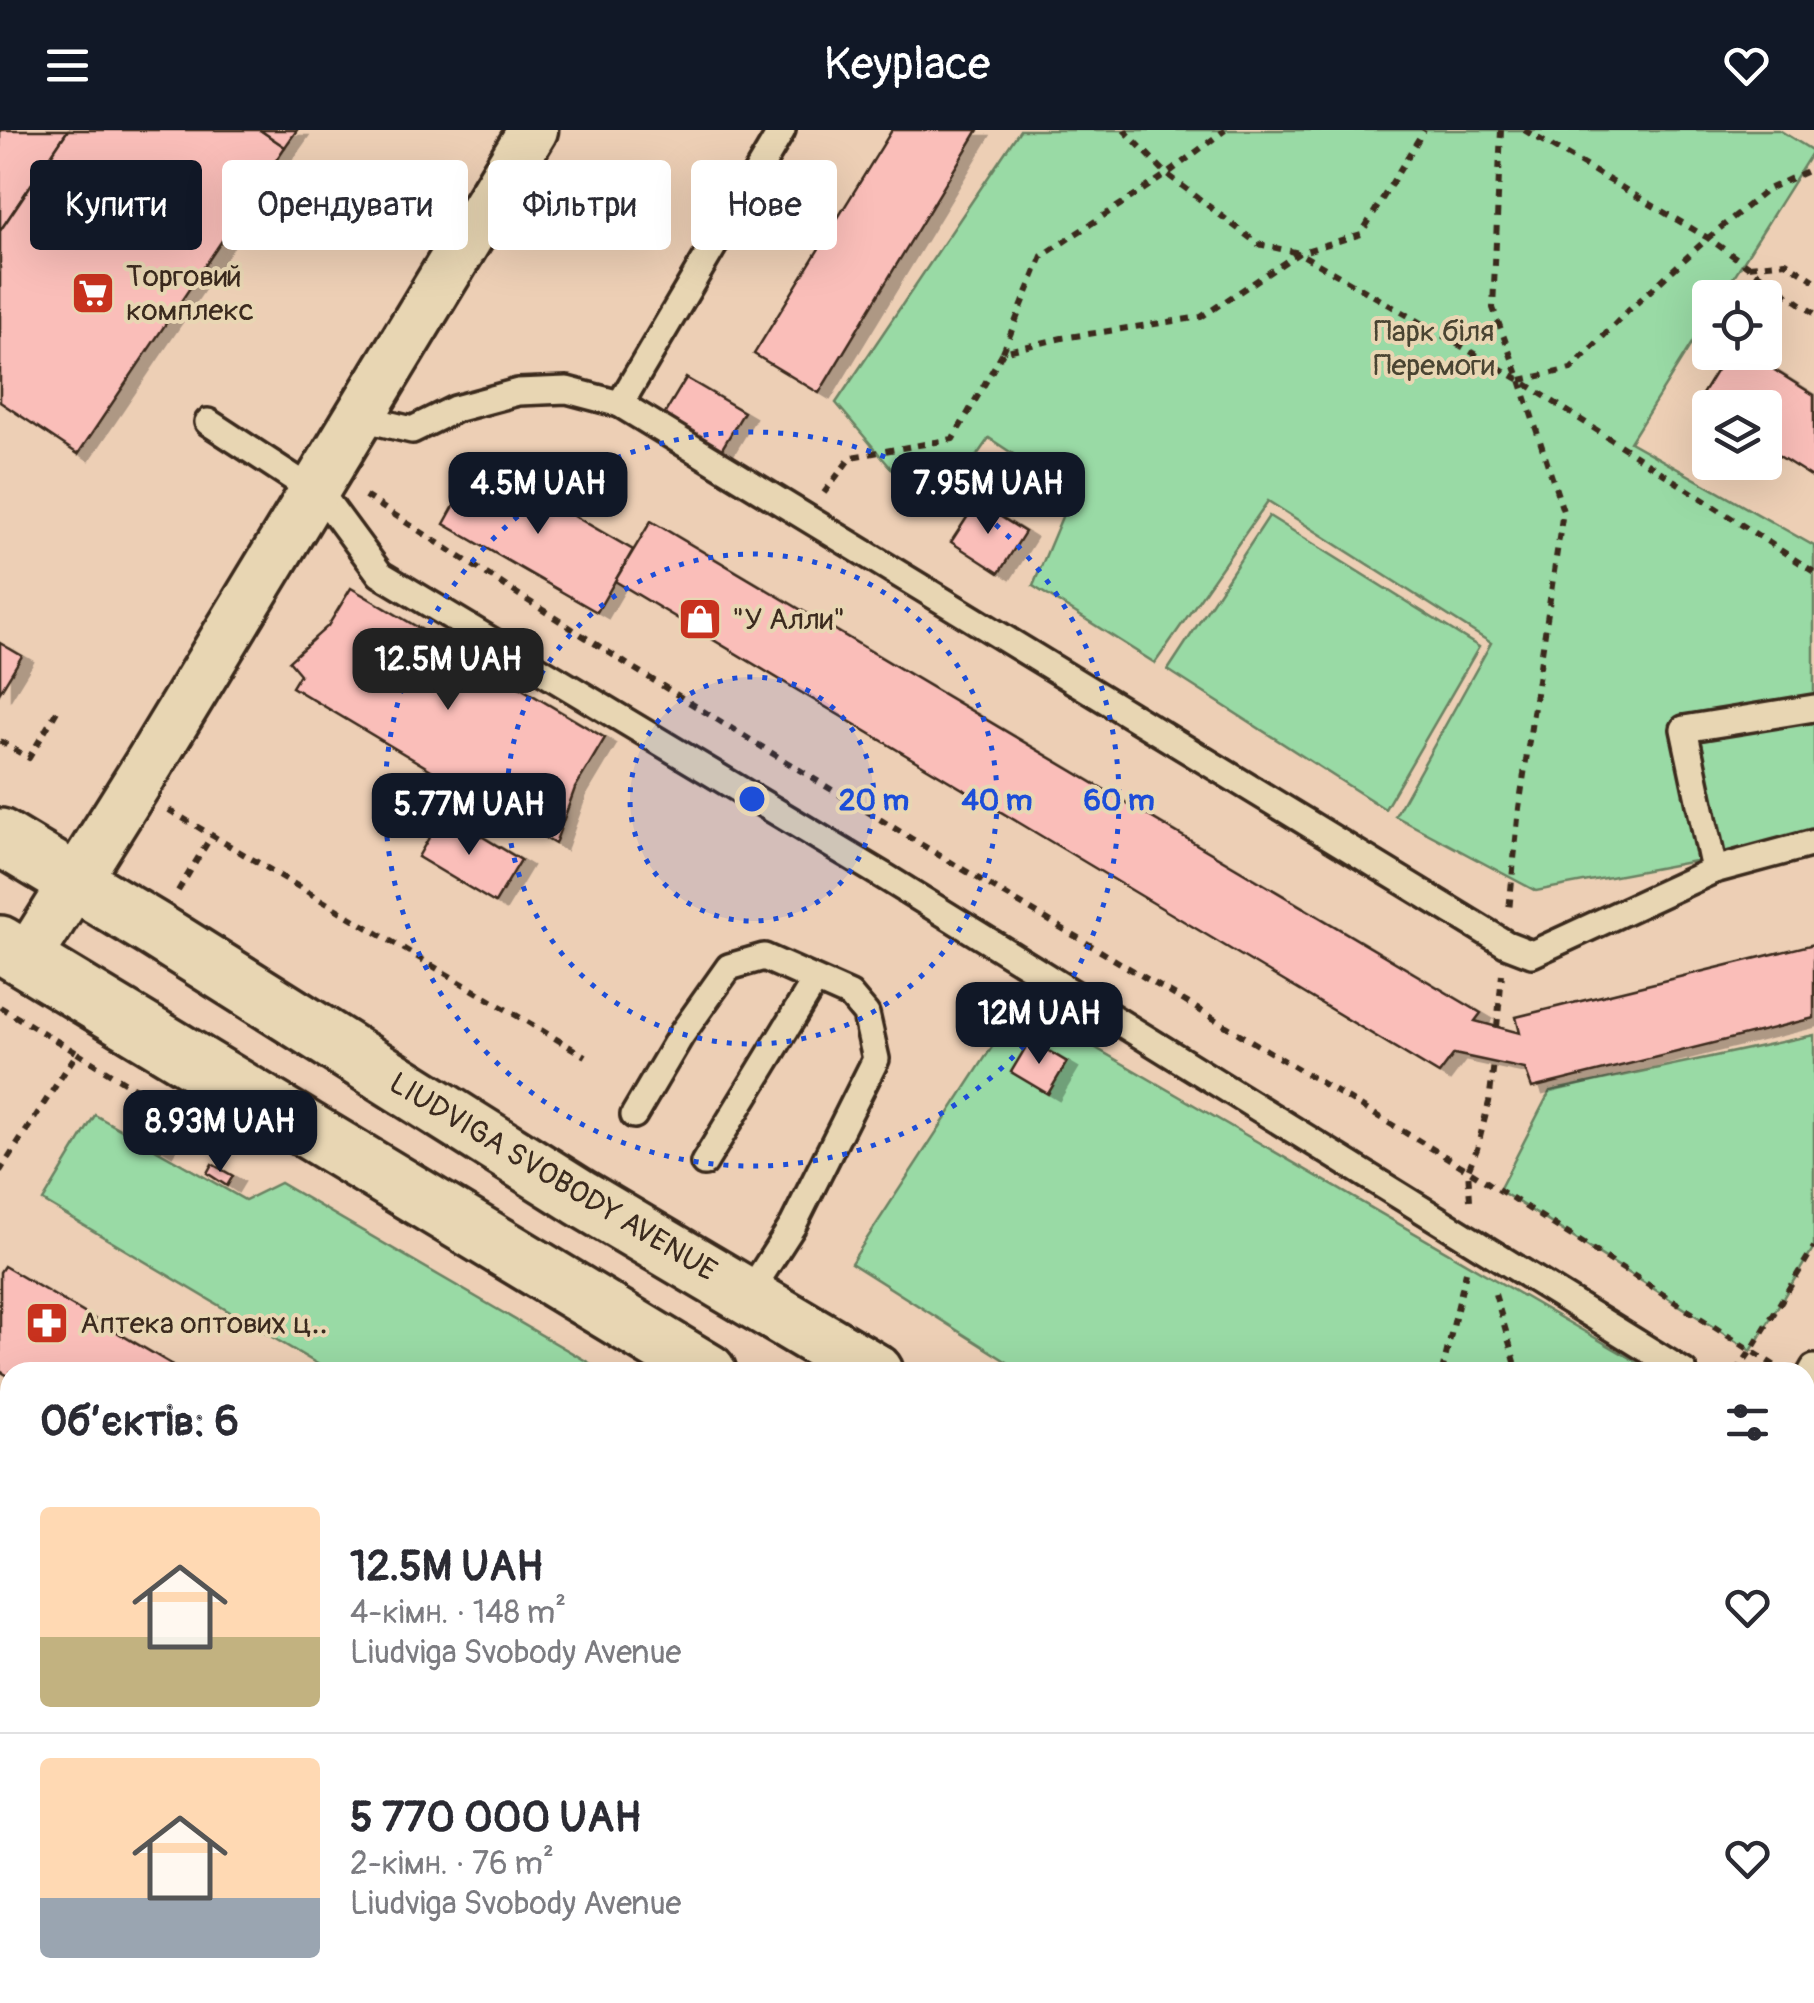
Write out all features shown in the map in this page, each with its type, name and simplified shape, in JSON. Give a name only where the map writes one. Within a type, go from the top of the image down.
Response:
[{"type":"main road","name":"LIUDVIGA SVOBODY AVENUE","points":[[0,837],[580,1198],[859,1362]]},
{"type":"main road","points":[[13,952],[691,1362]]},
{"type":"street","points":[[13,952],[75,883],[333,490],[357,417],[520,135]]},
{"type":"lane","points":[[620,404],[782,130]]},
{"type":"lane","points":[[357,417],[412,430],[455,408],[518,392],[566,390],[620,404],[1506,944],[1532,954],[1714,870],[1814,843]]},
{"type":"lane","points":[[208,422],[333,490],[324,498],[380,574],[887,878],[1668,1362]]},
{"type":"lane","points":[[1714,870],[1684,730],[1814,708]]},
{"type":"lane","points":[[634,1114],[681,1035],[729,967],[764,957],[850,994],[866,1014],[876,1059],[794,1225],[748,1295]]},
{"type":"lane","points":[[704,1164],[815,980]]},
{"type":"path","points":[[1124,130],[1168,174],[1258,244],[1299,253],[1520,380],[1814,572]]},
{"type":"path","points":[[806,517],[851,457],[952,439],[1003,352],[1042,256],[1168,174],[1225,130]]},
{"type":"path","points":[[1003,352],[1062,338],[1201,317],[1299,253],[1360,234],[1424,130]]},
{"type":"path","points":[[1496,1027],[1519,808],[1563,511],[1493,308],[1502,130]]},
{"type":"path","points":[[1524,130],[1708,238],[1814,312]]},
{"type":"path","points":[[1520,380],[1570,369],[1708,238],[1768,189],[1814,168]]},
{"type":"path","points":[[1748,266],[1786,262],[1814,280]]},
{"type":"path","points":[[333,490],[1468,1170],[1769,1362]]},
{"type":"path","points":[[0,740],[29,758],[57,711]]},
{"type":"path","points":[[164,807],[585,1056]]},
{"type":"path","points":[[174,897],[212,835]]},
{"type":"path","points":[[0,1007],[194,1125]]},
{"type":"path","points":[[0,1171],[77,1053]]},
{"type":"path","points":[[1444,1362],[1473,1242],[1468,1170],[1478,1149],[1494,1063]]},
{"type":"path","points":[[1473,1242],[1492,1287],[1515,1362]]},
{"type":"path","points":[[1743,1362],[1814,1247]]},
{"type":"green space","name":"Парк біля Перемоги","points":[[1020,130],[1779,130],[1813,151],[1732,280],[1692,280],[1692,343],[1630,442],[1814,546],[1814,845],[1695,861],[1536,891],[1395,816],[1491,643],[1268,501],[1155,663],[1033,586],[1072,493],[989,438],[933,518],[836,403]]},
{"type":"green space","points":[[1269,516],[1479,647],[1385,809],[1168,670]]},
{"type":"green space","points":[[1020,1004],[1637,1362],[1007,1362],[851,1263]]},
{"type":"green space","points":[[1814,1035],[1814,1247],[1751,1351],[1499,1190],[1550,1091]]},
{"type":"green space","points":[[95,1115],[245,1200],[280,1183],[588,1362],[314,1362],[43,1201]]},
{"type":"building","points":[[0,130],[68,130],[48,160],[30,160],[30,186],[0,231]]},
{"type":"building","name":"Торговий комплекс","points":[[68,130],[260,130],[285,147],[276,160],[222,160],[222,240],[78,454],[0,402],[0,231],[30,186],[30,250],[202,250],[202,160],[48,160]]},
{"type":"building","points":[[260,130],[297,130],[285,147]]},
{"type":"building","points":[[892,130],[978,130],[819,393],[754,354],[818,250],[837,250],[837,219]]},
{"type":"building","points":[[1717,370],[1774,370],[1814,395],[1814,478],[1782,458],[1782,390],[1705,390]]},
{"type":"building","points":[[686,378],[744,412],[717,457],[659,423]]},
{"type":"building","points":[[479,461],[633,550],[597,612],[444,524]]},
{"type":"building","points":[[977,502],[1025,532],[999,573],[951,542]]},
{"type":"building","points":[[651,521],[1481,1013],[1475,1021],[1520,1033],[1516,1017],[1814,944],[1814,1018],[1532,1088],[1525,1069],[1454,1054],[1439,1074],[615,581]]},
{"type":"building","points":[[351,588],[605,738],[575,788],[555,844],[292,687],[300,674],[289,661],[328,626]]},
{"type":"building","points":[[0,643],[22,656],[0,692]]},
{"type":"building","points":[[443,813],[521,860],[495,903],[418,857]]},
{"type":"building","points":[[1030,1040],[1067,1062],[1048,1094],[1011,1072]]},
{"type":"building","points":[[134,1120],[167,1139],[161,1149],[129,1129]]},
{"type":"building","points":[[212,1164],[233,1176],[227,1186],[207,1173]]},
{"type":"building","points":[[4,1266],[168,1362],[0,1362],[0,1272]]},
{"type":"place","name":"Торговий комплекс","points":[[93,293]]},
{"type":"place","name":"\"У Алли\"","points":[[700,619]]},
{"type":"place","name":"Аптека оптових ц‥","points":[[47,1323]]}]
